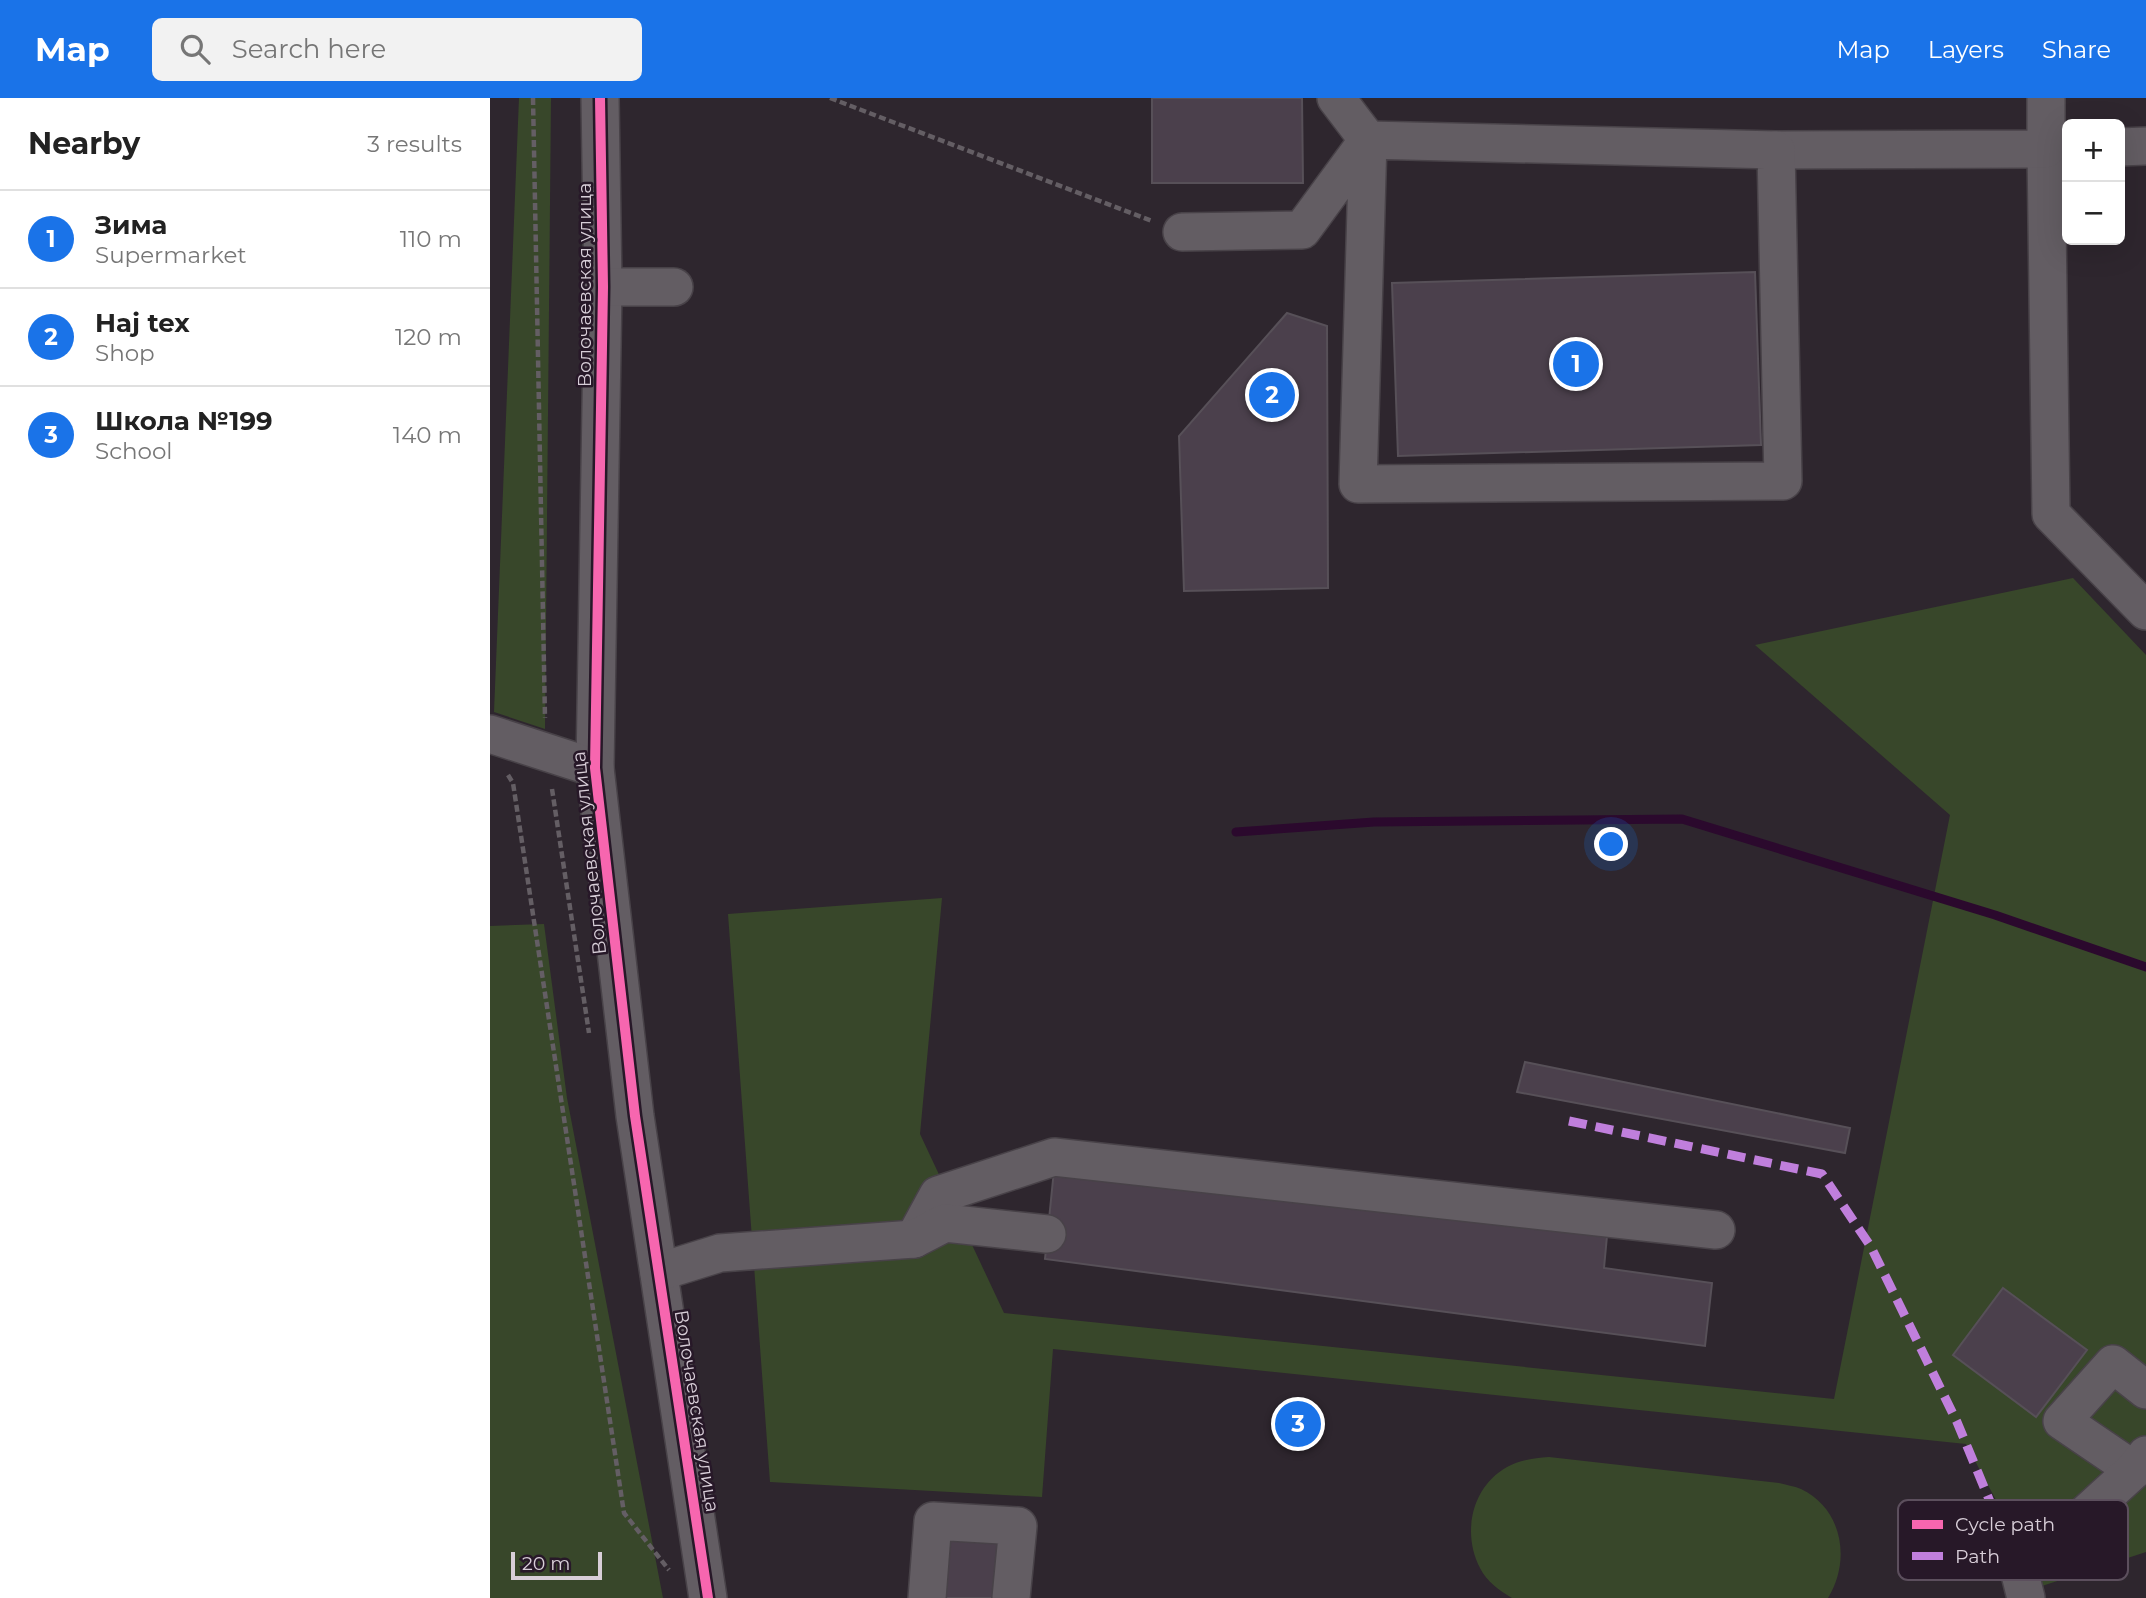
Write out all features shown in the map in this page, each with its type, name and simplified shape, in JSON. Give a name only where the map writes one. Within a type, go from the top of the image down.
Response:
[{"type":"street","name":"Волочаевская улица","points":[[600,98],[603,288],[595,768],[635,1116],[708,1598]]},
{"type":"street","points":[[1336,98],[1368,140],[1359,484],[1783,481],[1776,150]]},
{"type":"street","points":[[2046,98],[2057,148],[2051,514],[2146,611]]},
{"type":"street","points":[[1182,232],[1302,230],[1368,140]]},
{"type":"street","points":[[1368,140],[1776,150],[2057,148]]},
{"type":"street","points":[[2125,147],[2146,146]]},
{"type":"street","points":[[603,288],[674,288]]},
{"type":"street","points":[[490,734],[595,768]]},
{"type":"street","points":[[914,1240],[938,1195],[1054,1157],[1716,1230]]},
{"type":"street","points":[[659,1272],[720,1253],[914,1240],[945,1223],[1047,1234]]},
{"type":"street","points":[[2100,1500],[2140,1463],[2062,1421],[2113,1364],[2146,1390]]},
{"type":"street","points":[[927,1598],[933,1521],[1018,1526],[1011,1598]]},
{"type":"street","points":[[2022,1580],[2026,1598]]},
{"type":"path","points":[[830,98],[1182,232]]},
{"type":"path","points":[[505,773],[513,783],[624,1513],[671,1573]]},
{"type":"green space","points":[[519,98],[551,98],[545,729],[494,712]]},
{"type":"green space","points":[[2073,578],[2146,655],[2146,1552],[2128,1558],[2128,1500],[1996,1500],[1966,1444],[1053,1349],[1042,1497],[770,1482],[728,914],[942,898],[920,1134],[1004,1313],[1834,1399],[1950,815],[1755,645]]},
{"type":"green space","points":[[544,924],[567,1098],[663,1598],[490,1598],[490,926]]},
{"type":"green space","points":[[1549,1457],[1779,1483],[1801,1489],[1826,1509],[1834,1523],[1841,1553],[1835,1584],[1828,1598],[1512,1598],[1490,1582],[1480,1568],[1472,1541],[1473,1512],[1485,1486],[1507,1467]]},
{"type":"green space","points":[[2039,1580],[2060,1580],[2042,1586]]},
{"type":"building","points":[[1152,98],[1302,98],[1303,183],[1152,183]]},
{"type":"building","points":[[1755,272],[1761,445],[1398,456],[1392,283]]},
{"type":"building","points":[[1287,313],[1327,326],[1328,588],[1184,591],[1179,436]]},
{"type":"building","points":[[1525,1062],[1850,1128],[1845,1153],[1517,1092]]},
{"type":"building","points":[[1054,1170],[1607,1236],[1604,1268],[1712,1283],[1705,1346],[1045,1259]]},
{"type":"building","points":[[2003,1288],[2087,1350],[2036,1417],[1953,1355]]},
{"type":"building","points":[[946,1529],[999,1535],[993,1598],[938,1598]]},
{"type":"waterway","points":[[1236,832],[1374,822],[1682,819],[1995,915],[2146,967]]},
{"type":"marked path","points":[[1569,1121],[1822,1174],[1871,1247],[1957,1422],[1989,1500]]},
{"type":"cycle path","points":[[600,98],[603,287],[595,768],[635,1116],[708,1598]]},
{"type":"place","name":"Зима","points":[[1576,364]]},
{"type":"place","name":"Haj tex","points":[[1272,395]]},
{"type":"place","name":"Школа №199","points":[[1298,1424]]}]
